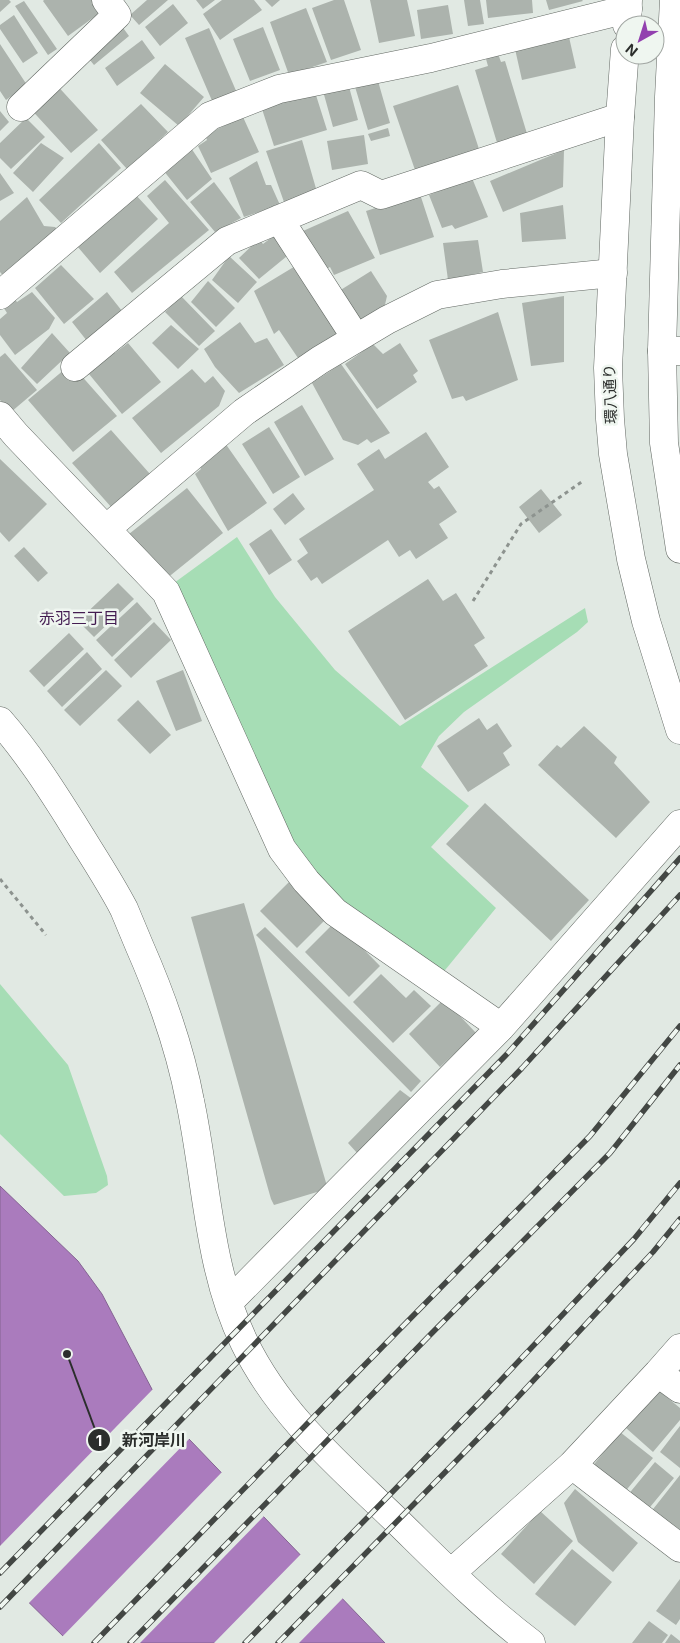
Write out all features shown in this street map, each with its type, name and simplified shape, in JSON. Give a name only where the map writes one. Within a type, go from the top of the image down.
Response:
[{"type":"street","points":[[21,107],[117,15],[106,0]]},
{"type":"street","points":[[674,0],[670,97],[671,351],[664,443],[680,549]]},
{"type":"street","points":[[0,295],[210,116],[279,89],[431,58],[628,11]]},
{"type":"street","name":"環八通り","points":[[624,65],[608,368],[612,454],[631,559],[646,621],[680,730]]},
{"type":"street","points":[[75,367],[227,241],[360,185],[381,195],[620,117]]},
{"type":"street","points":[[279,218],[356,338]]},
{"type":"street","points":[[106,529],[244,412],[356,338],[387,320],[437,295],[502,284],[613,273]]},
{"type":"street","points":[[0,416],[166,592],[282,849],[306,881],[335,912],[501,1027]]},
{"type":"street","points":[[0,721],[12,734],[51,790],[90,851],[124,910],[151,973],[173,1034],[190,1099],[216,1256],[229,1302],[243,1340],[261,1374],[284,1406],[308,1434],[451,1573],[531,1643]]},
{"type":"street","points":[[229,1302],[501,1027],[680,824]]},
{"type":"street","points":[[451,1573],[572,1465],[680,1348]]},
{"type":"street","points":[[658,1373],[680,1389]]},
{"type":"street","points":[[572,1465],[680,1548]]},
{"type":"path","points":[[473,601],[521,524],[584,481]]},
{"type":"path","points":[[0,879],[46,935]]},
{"type":"green space","points":[[237,537],[275,597],[335,670],[400,726],[585,608],[588,622],[577,632],[464,712],[439,736],[421,767],[469,806],[431,847],[496,908],[441,975],[342,906],[294,849],[174,583]]},
{"type":"green space","points":[[0,984],[68,1065],[107,1176],[108,1185],[96,1193],[64,1196],[0,1134]]},
{"type":"shaded area","points":[[0,1186],[78,1261],[102,1294],[165,1414],[385,1643],[70,1643],[0,1574]]},
{"type":"pier","points":[[154,1388],[167,1413],[191,1437],[27,1605],[0,1578],[0,1546]]},
{"type":"pier","points":[[223,1471],[265,1515],[140,1643],[66,1643],[61,1638]]},
{"type":"pier","points":[[302,1553],[344,1597],[299,1643],[214,1643]]},
{"type":"building","points":[[0,0],[9,0],[11,2],[0,12]]},
{"type":"building","points":[[44,0],[92,0],[101,12],[68,36]]},
{"type":"building","points":[[147,0],[168,0],[139,25],[130,15]]},
{"type":"building","points":[[196,0],[215,0],[203,9]]},
{"type":"building","points":[[222,0],[254,0],[262,10],[220,40],[203,14]]},
{"type":"building","points":[[265,0],[280,0],[272,7]]},
{"type":"building","points":[[334,0],[344,0],[361,50],[331,60],[312,8]]},
{"type":"building","points":[[370,0],[407,0],[415,36],[379,43]]},
{"type":"building","points":[[464,0],[480,0],[484,24],[468,26]]},
{"type":"building","points":[[486,0],[532,0],[533,13],[488,18]]},
{"type":"building","points":[[546,0],[582,0],[583,1],[549,10]]},
{"type":"building","points":[[24,1],[57,49],[48,55],[15,6]]},
{"type":"building","points":[[173,4],[188,23],[160,46],[145,27]]},
{"type":"building","points":[[448,5],[453,34],[421,39],[417,10]]},
{"type":"building","points":[[306,8],[327,62],[289,75],[270,22]]},
{"type":"building","points":[[14,15],[38,53],[23,63],[0,29],[0,25]]},
{"type":"building","points":[[121,25],[129,36],[94,65],[85,54]]},
{"type":"building","points":[[263,27],[280,70],[250,81],[233,39]]},
{"type":"building","points":[[209,28],[237,93],[213,103],[185,38]]},
{"type":"building","points":[[569,37],[576,68],[522,80],[515,49]]},
{"type":"building","points":[[142,40],[155,58],[117,86],[105,68]]},
{"type":"building","points":[[0,44],[27,85],[6,100],[0,91]]},
{"type":"building","points":[[496,48],[501,62],[505,61],[528,137],[498,146],[475,70],[488,66],[484,52]]},
{"type":"building","points":[[165,64],[204,97],[179,126],[140,93]]},
{"type":"building","points":[[376,74],[390,123],[368,130],[353,80]]},
{"type":"building","points":[[53,81],[98,130],[71,153],[27,105]]},
{"type":"building","points":[[348,83],[358,120],[333,127],[323,91]]},
{"type":"building","points":[[458,85],[479,149],[415,170],[393,106]]},
{"type":"building","points":[[315,92],[327,130],[274,146],[262,109]]},
{"type":"building","points":[[141,104],[168,132],[127,169],[101,140]]},
{"type":"building","points":[[0,111],[9,122],[0,131]]},
{"type":"building","points":[[243,117],[259,152],[211,173],[198,146],[207,140],[205,135]]},
{"type":"building","points":[[26,118],[45,137],[11,169],[0,158],[0,143]]},
{"type":"building","points":[[388,128],[390,136],[371,141],[368,134]]},
{"type":"building","points":[[364,135],[368,164],[332,170],[327,141]]},
{"type":"building","points":[[302,140],[317,192],[284,202],[266,151]]},
{"type":"building","points":[[41,143],[64,158],[33,192],[13,173]]},
{"type":"building","points":[[99,143],[121,168],[61,223],[39,200]]},
{"type":"building","points":[[189,145],[212,179],[187,200],[163,170]]},
{"type":"building","points":[[564,150],[563,187],[503,212],[490,181]]},
{"type":"building","points":[[257,161],[266,185],[271,185],[280,205],[244,217],[229,178]]},
{"type":"building","points":[[0,173],[14,193],[0,201]]},
{"type":"building","points":[[472,178],[488,217],[455,229],[452,225],[442,228],[429,195]]},
{"type":"building","points":[[165,180],[209,230],[132,293],[114,272],[169,223],[147,196]]},
{"type":"building","points":[[214,182],[241,218],[215,232],[190,202]]},
{"type":"building","points":[[135,194],[158,219],[100,273],[77,246]]},
{"type":"building","points":[[420,194],[434,237],[380,255],[366,211]]},
{"type":"building","points":[[27,197],[44,226],[55,227],[58,230],[5,278],[0,272],[0,221]]},
{"type":"building","points":[[563,205],[566,239],[522,242],[520,213]]},
{"type":"building","points":[[348,211],[375,258],[334,275],[330,267],[321,272],[303,231]]},
{"type":"building","points":[[276,234],[292,252],[259,279],[239,258],[259,239],[263,244]]},
{"type":"building","points":[[478,240],[483,272],[448,280],[443,243]]},
{"type":"building","points":[[229,256],[257,282],[238,303],[212,280]]},
{"type":"building","points":[[61,265],[94,299],[64,324],[35,288]]},
{"type":"building","points":[[297,265],[342,336],[300,361],[279,330],[274,334],[254,291]]},
{"type":"building","points":[[371,271],[387,296],[384,309],[360,323],[339,291]]},
{"type":"building","points":[[208,281],[235,308],[216,327],[191,302]]},
{"type":"building","points":[[32,292],[55,318],[49,329],[15,355],[0,335],[0,319],[7,313],[2,305],[12,296],[17,302]]},
{"type":"building","points":[[107,292],[122,311],[87,341],[72,322]]},
{"type":"building","points":[[181,296],[215,331],[199,346],[165,312]]},
{"type":"building","points":[[564,296],[564,362],[531,366],[522,303]]},
{"type":"building","points":[[498,312],[518,380],[466,401],[463,396],[452,399],[429,340]]},
{"type":"building","points":[[240,322],[255,343],[267,338],[284,365],[239,393],[215,367],[204,349]]},
{"type":"building","points":[[171,325],[199,349],[178,369],[152,343]]},
{"type":"building","points":[[52,333],[70,353],[37,384],[21,368]]},
{"type":"building","points":[[128,343],[161,382],[122,414],[89,374],[112,350],[115,353]]},
{"type":"building","points":[[400,343],[418,371],[413,375],[417,382],[377,409],[345,364],[373,344],[383,354]]},
{"type":"building","points":[[5,353],[37,390],[11,412],[0,400],[0,357]]},
{"type":"building","points":[[71,364],[117,416],[73,452],[28,400]]},
{"type":"building","points":[[341,364],[390,433],[371,443],[367,439],[358,445],[343,440],[312,383]]},
{"type":"building","points":[[192,369],[205,383],[213,376],[225,391],[219,406],[161,453],[132,418]]},
{"type":"building","points":[[302,405],[334,459],[305,476],[274,422]]},
{"type":"building","points":[[269,427],[300,477],[273,494],[242,444]]},
{"type":"building","points":[[111,430],[150,474],[112,508],[72,463]]},
{"type":"building","points":[[426,432],[449,467],[428,482],[434,489],[439,486],[457,512],[439,524],[448,538],[416,559],[410,550],[399,557],[388,540],[322,584],[317,577],[311,581],[297,561],[308,553],[299,539],[374,490],[357,464],[379,449],[385,459]]},
{"type":"building","points":[[225,443],[267,503],[228,531],[195,474],[201,469],[197,462]]},
{"type":"building","points":[[0,459],[47,504],[9,542],[0,532]]},
{"type":"building","points":[[187,488],[223,533],[166,579],[129,534]]},
{"type":"building","points":[[541,489],[562,515],[539,533],[519,507]]},
{"type":"building","points":[[293,493],[305,509],[285,525],[273,509]]},
{"type":"building","points":[[271,529],[292,560],[269,575],[249,544]]},
{"type":"building","points":[[24,547],[48,573],[38,582],[14,556]]},
{"type":"building","points":[[428,579],[443,601],[456,593],[485,638],[474,645],[488,666],[405,720],[348,631]]},
{"type":"building","points":[[118,583],[134,599],[94,637],[78,621]]},
{"type":"building","points":[[137,602],[152,619],[112,657],[96,640]]},
{"type":"building","points":[[154,622],[171,640],[131,678],[114,660]]},
{"type":"building","points":[[69,633],[84,649],[44,687],[29,671]]},
{"type":"building","points":[[87,652],[102,669],[62,707],[47,691]]},
{"type":"building","points":[[106,670],[122,686],[80,726],[64,710]]},
{"type":"building","points":[[183,670],[202,721],[176,731],[156,681]]},
{"type":"building","points":[[138,700],[171,735],[150,754],[117,720]]},
{"type":"building","points":[[479,718],[487,730],[497,723],[512,746],[503,753],[510,765],[468,792],[437,746]]},
{"type":"building","points":[[584,726],[617,757],[614,763],[650,802],[616,838],[538,765],[557,745],[561,748]]},
{"type":"building","points":[[485,803],[589,900],[551,941],[446,844]]},
{"type":"building","points":[[292,879],[329,916],[297,948],[260,911]]},
{"type":"building","points":[[244,903],[327,1186],[327,1189],[274,1205],[191,917]]},
{"type":"building","points":[[336,921],[380,966],[349,997],[305,952]]},
{"type":"building","points":[[265,927],[421,1081],[411,1092],[256,935]]},
{"type":"building","points":[[381,974],[406,998],[414,990],[431,1006],[393,1043],[353,1002]]},
{"type":"building","points":[[444,999],[476,1033],[440,1067],[409,1034]]},
{"type":"building","points":[[400,1090],[412,1099],[358,1154],[348,1143]]},
{"type":"building","points":[[658,1390],[680,1408],[680,1420],[653,1452],[626,1428]]},
{"type":"building","points":[[680,1426],[680,1468],[660,1452]]},
{"type":"building","points":[[620,1432],[653,1458],[623,1494],[591,1468]]},
{"type":"building","points":[[655,1462],[674,1478],[646,1512],[627,1496]]},
{"type":"building","points":[[680,1475],[680,1536],[650,1513]]},
{"type":"building","points":[[575,1489],[638,1543],[613,1572],[578,1542],[564,1503]]},
{"type":"building","points":[[540,1511],[573,1541],[534,1584],[501,1554]]},
{"type":"building","points":[[572,1549],[612,1582],[575,1626],[535,1594]]},
{"type":"building","points":[[680,1579],[680,1619],[676,1625],[656,1611]]},
{"type":"building","points":[[649,1621],[668,1635],[662,1643],[632,1643]]},
{"type":"building","points":[[671,1634],[680,1641],[680,1643],[665,1643]]},
{"type":"railway","points":[[0,1573],[507,1054],[680,858]]},
{"type":"railway","points":[[0,1607],[522,1068],[680,895]]},
{"type":"railway","points":[[94,1643],[590,1136],[680,1026]]},
{"type":"railway","points":[[130,1643],[610,1153],[680,1065]]},
{"type":"railway","points":[[245,1643],[485,1397],[634,1239],[680,1183]]},
{"type":"railway","points":[[278,1643],[504,1412],[653,1252],[680,1219]]},
{"type":"place","name":"新河岸川","points":[[67,1354]]},
{"type":"district","name":"赤羽三丁目","points":[[79,618]]}]
